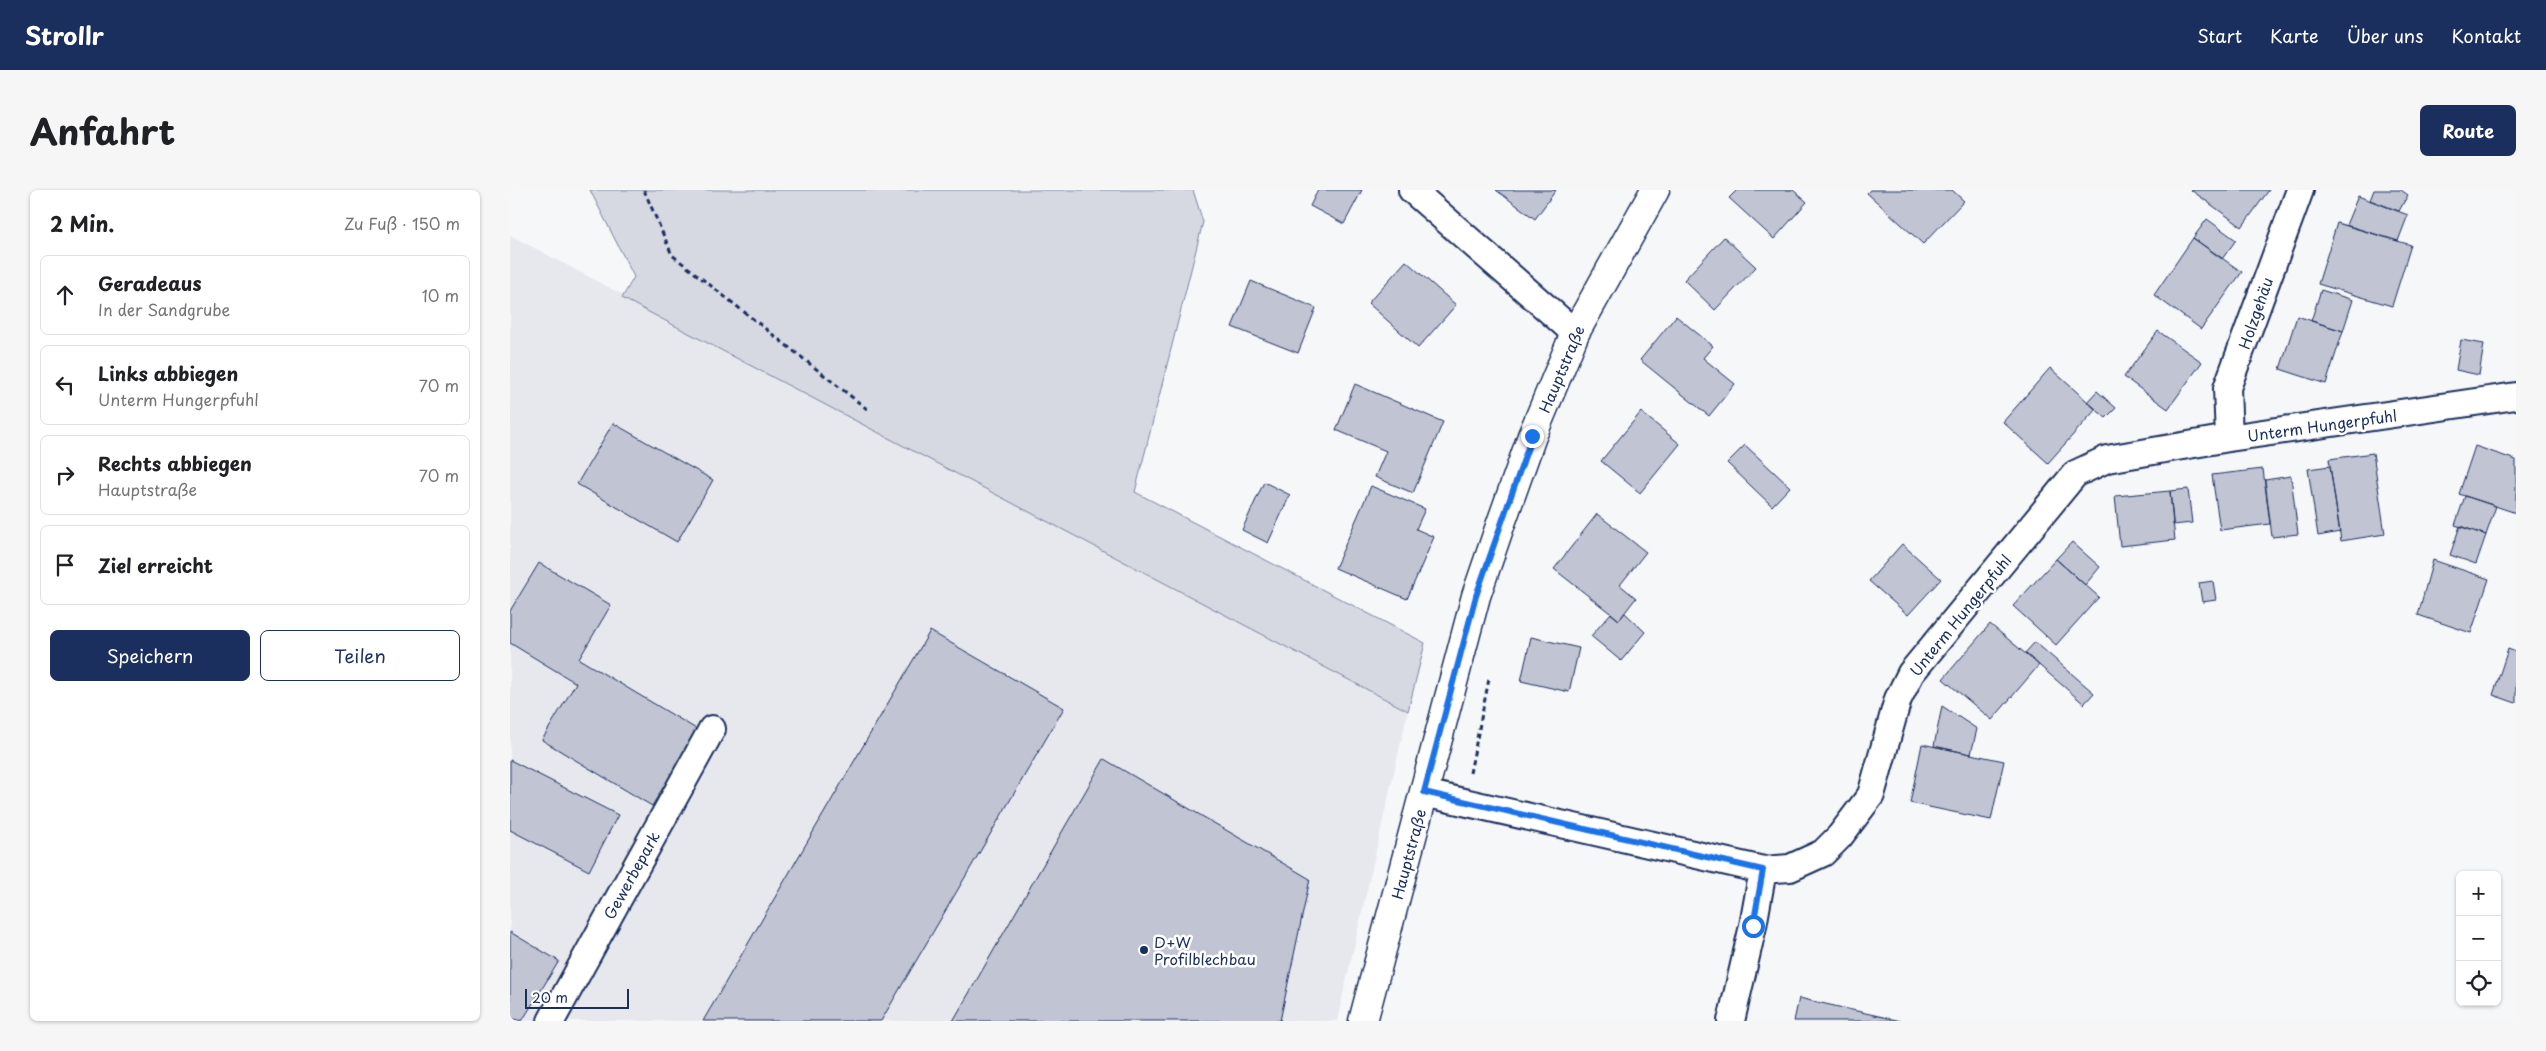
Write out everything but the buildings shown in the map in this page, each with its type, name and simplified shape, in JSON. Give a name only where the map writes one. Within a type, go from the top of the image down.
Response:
[{"type":"street","points":[[1412,190],[1575,333]]},
{"type":"street","name":"Hauptstraße","points":[[1362,1021],[1476,596],[1532,436],[1575,333],[1655,190]]},
{"type":"street","name":"Holzgehäu","points":[[2229,438],[2227,388],[2300,190]]},
{"type":"street","name":"Unterm Hungerpfuhl","points":[[1424,792],[1763,870],[1790,868],[1823,853],[1840,836],[1870,794],[1898,699],[1911,673],[2075,474],[2107,459],[2229,438],[2516,396]]},
{"type":"street","name":"Gewerbepark","points":[[551,1021],[712,729]]},
{"type":"street","points":[[1731,1021],[1753,926],[1763,870]]},
{"type":"path","points":[[644,190],[672,255],[867,409]]},
{"type":"shaded area","points":[[590,190],[1193,190],[1203,222],[1135,492],[1425,643],[1408,711],[622,298],[634,277]]},
{"type":"shaded area","points":[[510,235],[1408,711],[1337,1021],[510,1021]]},
{"type":"place","name":"D+W Profilblechbau","points":[[1144,950]]},
{"type":"route","points":[[1532,436],[1476,596],[1424,792],[1464,803],[1763,870],[1753,926]]}]
